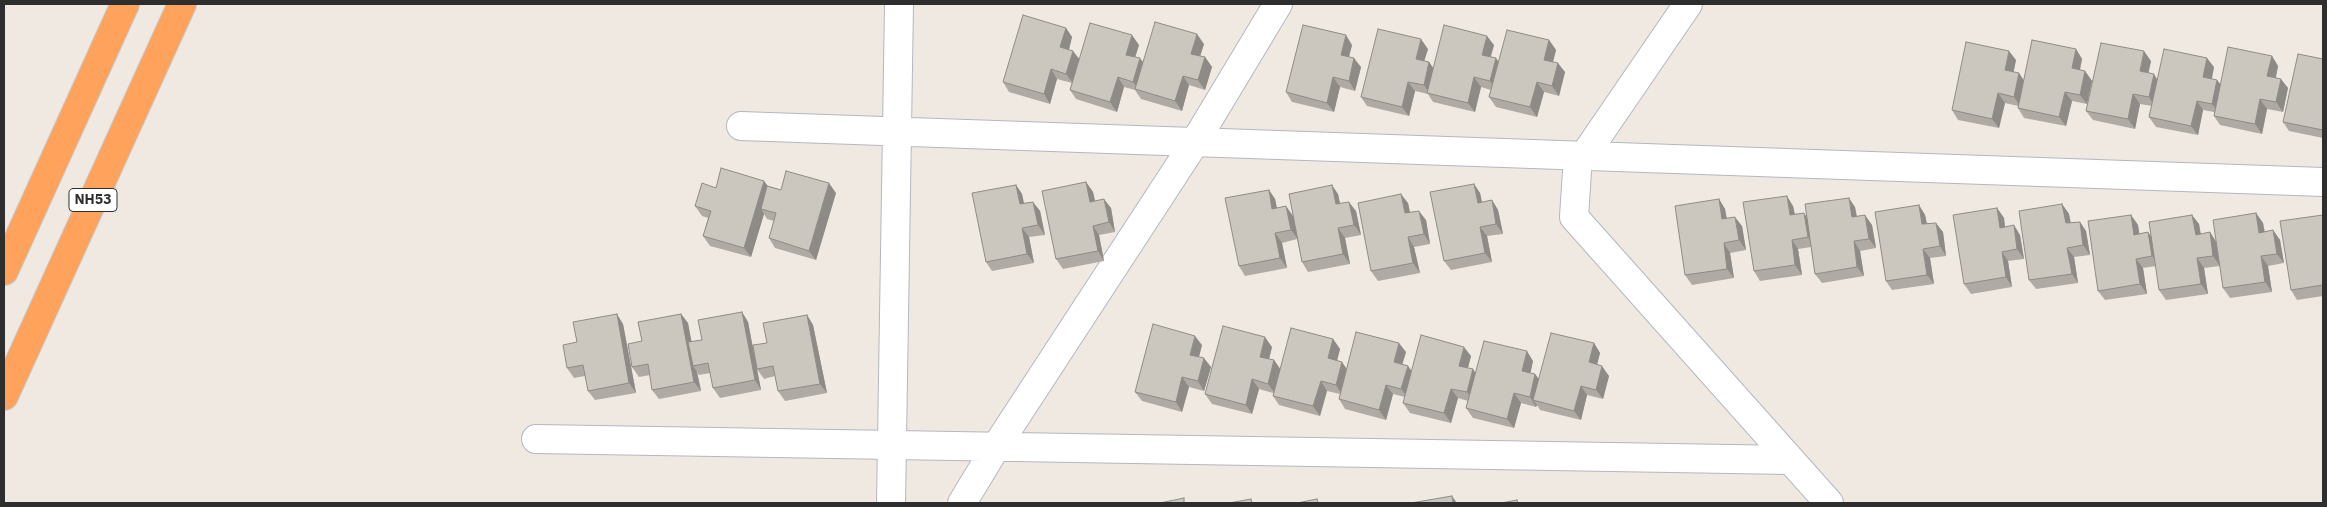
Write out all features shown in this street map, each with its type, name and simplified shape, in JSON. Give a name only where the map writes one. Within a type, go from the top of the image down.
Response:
[{"type":"highway","points":[[4,271],[125,4]]},
{"type":"highway","name":"NH53","points":[[4,396],[182,4]]},
{"type":"street","points":[[891,503],[899,4]]},
{"type":"street","points":[[962,503],[996,447],[1195,142],[1278,4]]},
{"type":"street","points":[[1688,4],[1581,156],[1574,218],[1829,503]]},
{"type":"street","points":[[741,126],[2323,182]]},
{"type":"street","points":[[536,439],[1790,460]]},
{"type":"building","points":[[1023,15],[1066,28],[1060,47],[1073,51],[1066,74],[1051,69],[1044,94],[1003,82]]},
{"type":"building","points":[[1155,22],[1197,34],[1191,54],[1205,57],[1198,80],[1183,76],[1175,101],[1135,89]]},
{"type":"building","points":[[1090,23],[1132,35],[1126,55],[1140,58],[1133,82],[1118,77],[1110,102],[1070,90]]},
{"type":"building","points":[[1303,25],[1346,35],[1341,55],[1354,58],[1349,81],[1333,77],[1327,103],[1286,92]]},
{"type":"building","points":[[1444,25],[1487,36],[1482,55],[1496,58],[1490,81],[1474,77],[1468,103],[1427,93]]},
{"type":"building","points":[[1378,29],[1421,39],[1416,59],[1429,62],[1424,85],[1408,82],[1402,107],[1361,97]]},
{"type":"building","points":[[1507,30],[1549,40],[1544,60],[1558,63],[1552,86],[1537,82],[1530,107],[1489,97]]},
{"type":"building","points":[[2032,40],[2076,49],[2072,68],[2085,71],[2080,95],[2065,92],[2059,117],[2018,108]]},
{"type":"building","points":[[1966,42],[2009,51],[2005,70],[2019,73],[2014,97],[1998,93],[1992,119],[1952,110]]},
{"type":"building","points":[[2101,43],[2144,51],[2140,71],[2154,74],[2149,97],[2133,94],[2128,119],[2086,111]]},
{"type":"building","points":[[2228,47],[2272,56],[2267,76],[2281,79],[2276,102],[2260,99],[2255,124],[2214,116]]},
{"type":"building","points":[[2164,49],[2207,58],[2203,77],[2217,80],[2212,104],[2197,101],[2191,126],[2149,117]]},
{"type":"building","points":[[2298,54],[2323,59],[2323,130],[2283,122]]},
{"type":"building","points":[[721,168],[764,181],[744,248],[703,236],[711,211],[695,206],[702,183],[716,188]]},
{"type":"building","points":[[786,171],[829,183],[809,251],[769,238],[776,213],[761,209],[767,186],[781,190]]},
{"type":"building","points":[[1086,182],[1090,202],[1104,199],[1109,222],[1093,226],[1098,251],[1056,259],[1042,191]]},
{"type":"building","points":[[1474,184],[1478,203],[1492,200],[1496,224],[1480,227],[1485,253],[1444,261],[1430,192]]},
{"type":"building","points":[[1016,185],[1020,204],[1033,202],[1038,225],[1022,228],[1027,254],[986,262],[972,193]]},
{"type":"building","points":[[1332,185],[1336,204],[1349,202],[1354,225],[1338,228],[1343,254],[1302,262],[1289,194]]},
{"type":"building","points":[[1269,190],[1272,209],[1286,206],[1291,230],[1275,233],[1280,258],[1239,266],[1225,198]]},
{"type":"building","points":[[1401,194],[1405,213],[1419,211],[1424,234],[1408,237],[1413,263],[1371,271],[1358,203]]},
{"type":"building","points":[[1787,196],[1790,215],[1804,213],[1808,237],[1792,240],[1795,265],[1754,271],[1743,202]]},
{"type":"building","points":[[1849,198],[1852,217],[1865,215],[1869,239],[1854,241],[1857,267],[1815,274],[1805,204]]},
{"type":"building","points":[[1719,199],[1722,219],[1735,217],[1739,240],[1724,243],[1727,269],[1685,275],[1675,206]]},
{"type":"building","points":[[2062,204],[2066,223],[2080,222],[2083,245],[2067,248],[2072,274],[2029,280],[2019,211]]},
{"type":"building","points":[[1919,205],[1922,224],[1936,223],[1940,246],[1923,249],[1927,275],[1886,281],[1875,212]]},
{"type":"building","points":[[1997,208],[2000,228],[2014,225],[2017,249],[2002,252],[2006,277],[1964,284],[1953,215]]},
{"type":"building","points":[[2256,213],[2259,233],[2273,230],[2277,254],[2261,256],[2265,282],[2223,288],[2213,220]]},
{"type":"building","points":[[2131,215],[2134,235],[2148,232],[2152,256],[2136,259],[2140,284],[2098,291],[2088,221]]},
{"type":"building","points":[[2192,215],[2196,235],[2210,232],[2213,256],[2197,258],[2201,284],[2159,290],[2149,222]]},
{"type":"building","points":[[2323,215],[2323,285],[2291,290],[2280,221]]},
{"type":"building","points":[[742,312],[755,380],[713,388],[708,363],[693,366],[688,342],[702,340],[698,320]]},
{"type":"building","points":[[617,314],[629,383],[588,391],[583,365],[567,368],[563,345],[577,342],[573,322]]},
{"type":"building","points":[[681,314],[694,382],[652,390],[648,364],[632,367],[628,344],[642,341],[638,322]]},
{"type":"building","points":[[807,315],[820,384],[778,391],[773,366],[757,369],[753,345],[767,343],[763,323]]},
{"type":"building","points":[[1153,324],[1195,336],[1190,355],[1204,358],[1198,381],[1182,377],[1176,402],[1135,392]]},
{"type":"building","points":[[1223,326],[1265,337],[1260,357],[1274,360],[1268,384],[1252,379],[1246,405],[1205,394]]},
{"type":"building","points":[[1291,328],[1333,339],[1328,358],[1342,362],[1336,385],[1321,381],[1313,406],[1273,396]]},
{"type":"building","points":[[1356,332],[1399,343],[1394,362],[1408,366],[1401,389],[1386,385],[1379,410],[1339,399]]},
{"type":"building","points":[[1551,333],[1594,343],[1589,362],[1602,366],[1596,390],[1581,386],[1574,411],[1533,400]]},
{"type":"building","points":[[1421,335],[1464,347],[1459,366],[1473,369],[1467,392],[1451,389],[1444,413],[1403,403]]},
{"type":"building","points":[[1484,341],[1527,351],[1522,371],[1535,374],[1530,397],[1514,393],[1507,419],[1466,408]]},
{"type":"building","points":[[1452,496],[1453,503],[1411,503]]},
{"type":"building","points":[[1184,498],[1184,503],[1160,503]]},
{"type":"building","points":[[1251,499],[1252,503],[1229,503]]},
{"type":"building","points":[[1317,499],[1318,503],[1297,503]]},
{"type":"building","points":[[1517,500],[1518,503],[1501,503]]}]
